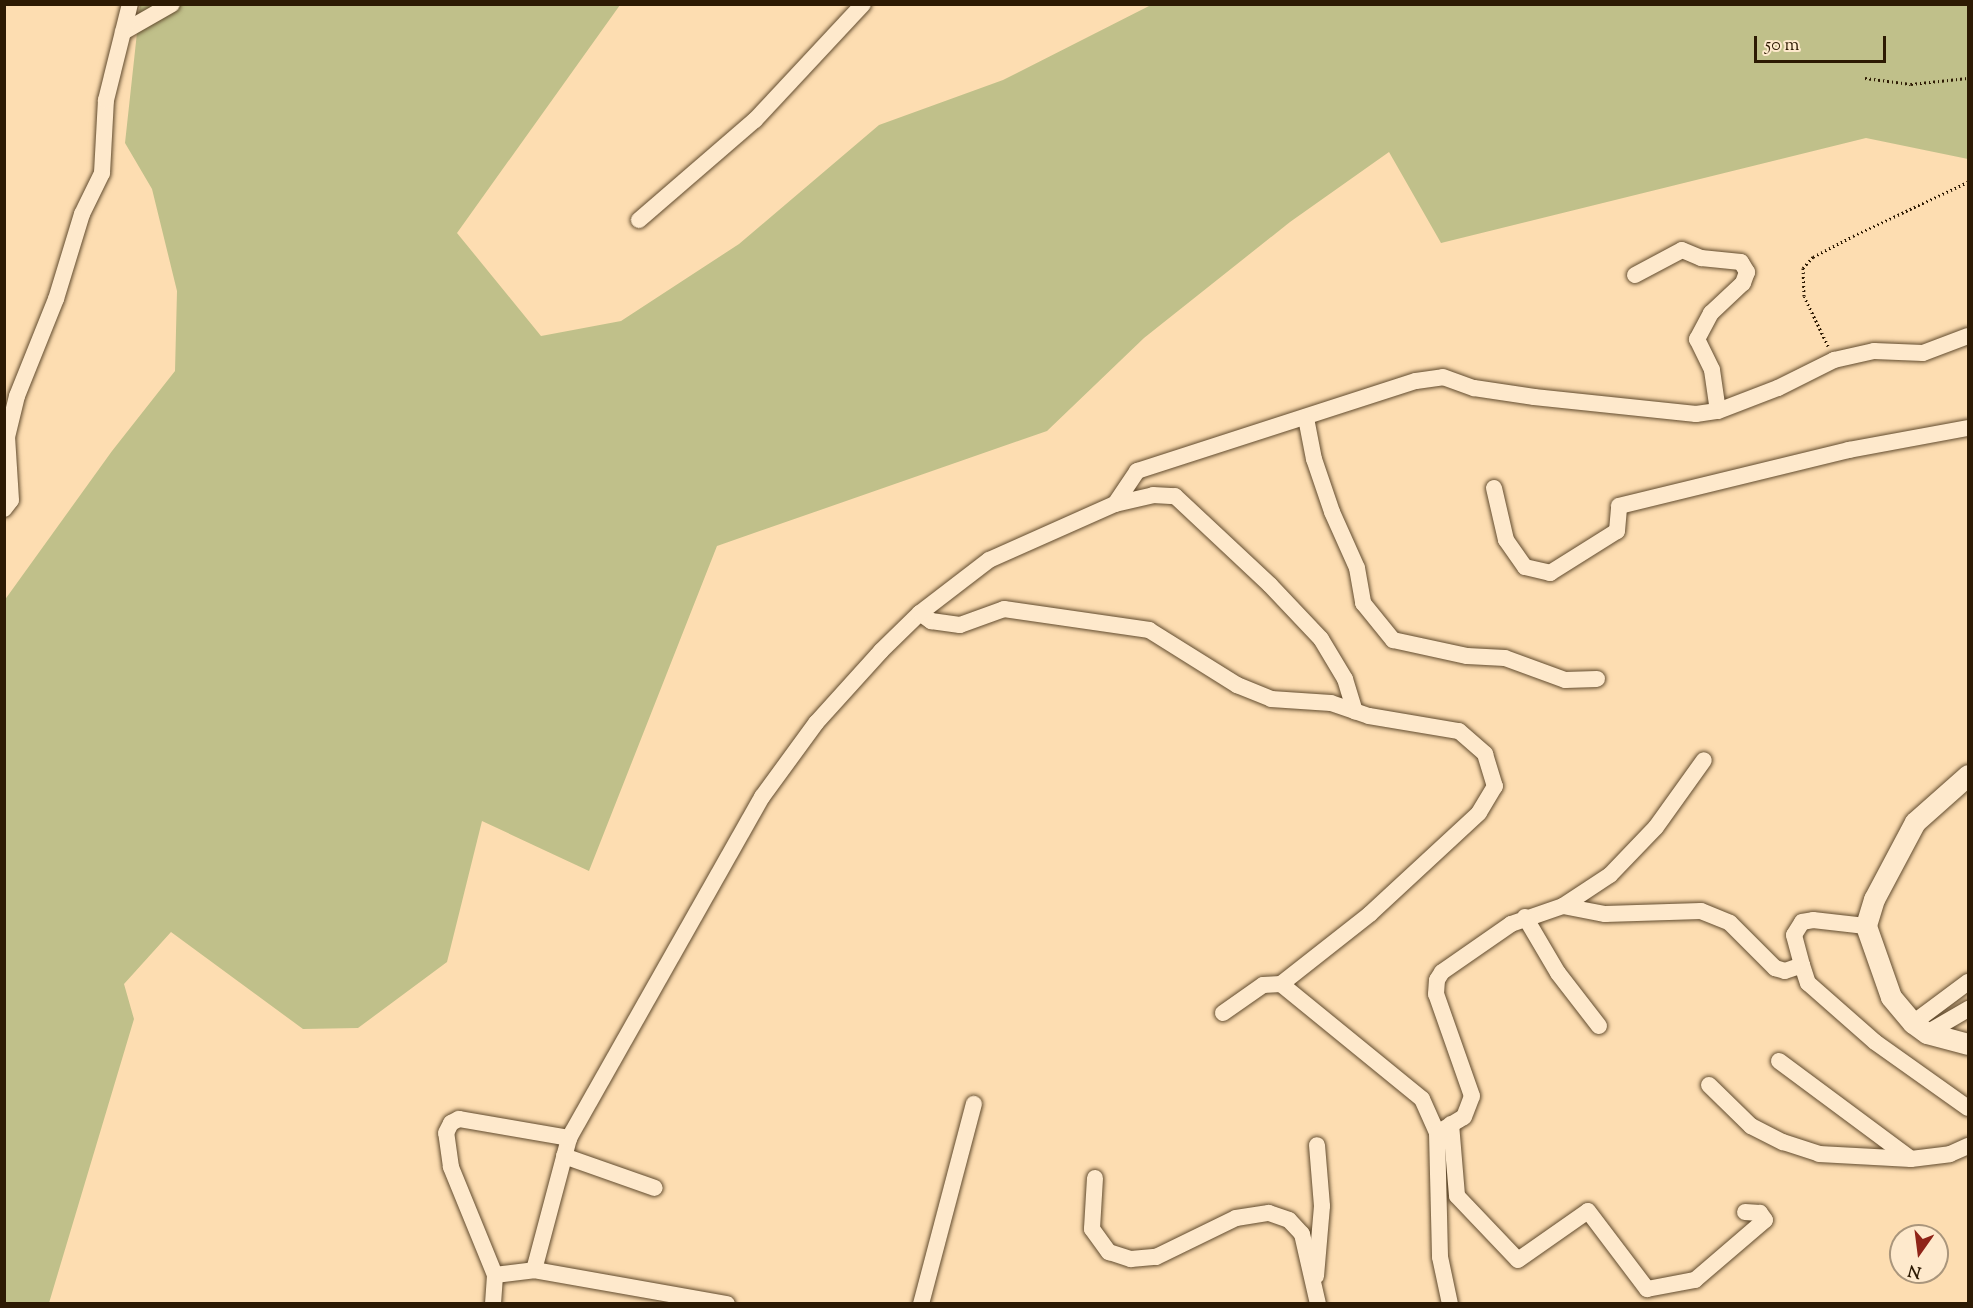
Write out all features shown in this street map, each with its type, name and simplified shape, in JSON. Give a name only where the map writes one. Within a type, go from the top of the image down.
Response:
[{"type":"street","points":[[4,509],[11,500],[10,427],[17,396],[56,299],[82,214],[102,173],[106,100],[130,4]]},
{"type":"street","points":[[123,32],[172,4]]},
{"type":"street","points":[[639,220],[755,120],[863,4]]},
{"type":"street","points":[[1635,275],[1682,250],[1701,258],[1741,262],[1747,272],[1743,283],[1711,313],[1697,339],[1713,370],[1718,411]]},
{"type":"street","points":[[1115,504],[1137,471],[1416,381],[1443,377],[1474,387],[1660,413],[1718,411],[1778,388],[1834,360],[1874,351],[1923,353],[1968,336]]},
{"type":"street","points":[[1306,418],[1314,459],[1332,512],[1357,568],[1363,603],[1393,639],[1467,656],[1505,658],[1565,680],[1597,679]]},
{"type":"street","points":[[1494,488],[1506,540],[1524,567],[1550,573],[1617,531],[1619,506],[1849,450],[1968,428]]},
{"type":"street","points":[[534,1270],[569,1138],[762,797],[816,723],[920,613],[989,560],[1115,504],[1153,495],[1174,496],[1270,585],[1321,639],[1345,679],[1355,711]]},
{"type":"street","points":[[920,613],[931,621],[960,625],[1004,609],[1149,630],[1237,685],[1271,699],[1331,704],[1355,711],[1459,731],[1485,754],[1495,786],[1479,813],[1370,914],[1281,984],[1263,985],[1223,1012]]},
{"type":"street","points":[[1449,1304],[1440,1257],[1444,1129],[1468,1110],[1472,1089],[1436,994],[1437,980],[1442,972],[1525,917],[1563,906],[1610,875],[1656,827],[1704,760]]},
{"type":"street","points":[[1968,775],[1915,822],[1874,898],[1866,926],[1892,998],[1920,1028],[1968,1044]]},
{"type":"street","points":[[1563,906],[1605,914],[1701,910],[1730,923],[1778,970],[1788,971],[1802,965]]},
{"type":"street","points":[[1525,917],[1558,973],[1599,1026]]},
{"type":"street","points":[[1866,926],[1813,920],[1802,922],[1794,935],[1808,983],[1875,1042],[1968,1108]]},
{"type":"street","points":[[1920,1028],[1968,982]]},
{"type":"street","points":[[1281,984],[1422,1099],[1444,1129],[1457,1196],[1518,1260],[1588,1210],[1647,1288],[1695,1280],[1765,1220],[1760,1214],[1745,1212]]},
{"type":"street","points":[[1920,1028],[1968,1010]]},
{"type":"street","points":[[1779,1061],[1911,1159]]},
{"type":"street","points":[[1709,1085],[1751,1126],[1783,1142],[1819,1154],[1911,1159],[1950,1154],[1968,1146]]},
{"type":"street","points":[[921,1304],[974,1104]]},
{"type":"street","points":[[493,1304],[495,1275],[451,1167],[446,1133],[451,1123],[459,1119],[569,1138]]},
{"type":"street","points":[[1315,1286],[1322,1228],[1317,1145]]},
{"type":"street","points":[[564,1156],[655,1188]]},
{"type":"street","points":[[1095,1178],[1092,1229],[1102,1246],[1118,1257],[1156,1257],[1236,1218],[1269,1213],[1289,1220],[1302,1234],[1318,1304]]},
{"type":"street","points":[[495,1275],[534,1270],[727,1304]]},
{"type":"path","points":[[1864,78],[1911,84],[1968,78]]},
{"type":"path","points":[[1834,360],[1804,296],[1803,268],[1814,257],[1853,236],[1968,182]]},
{"type":"green space","points":[[140,5],[620,5],[457,233],[541,336],[621,321],[739,244],[879,125],[1003,80],[1151,5],[1968,5],[1968,159],[1866,138],[1441,243],[1389,152],[1290,222],[1144,338],[1047,431],[717,546],[589,871],[482,821],[447,962],[358,1028],[303,1029],[171,932],[124,984],[134,1019],[49,1303],[5,1303],[4,601],[112,451],[175,371],[177,291],[152,189],[125,143]]}]
